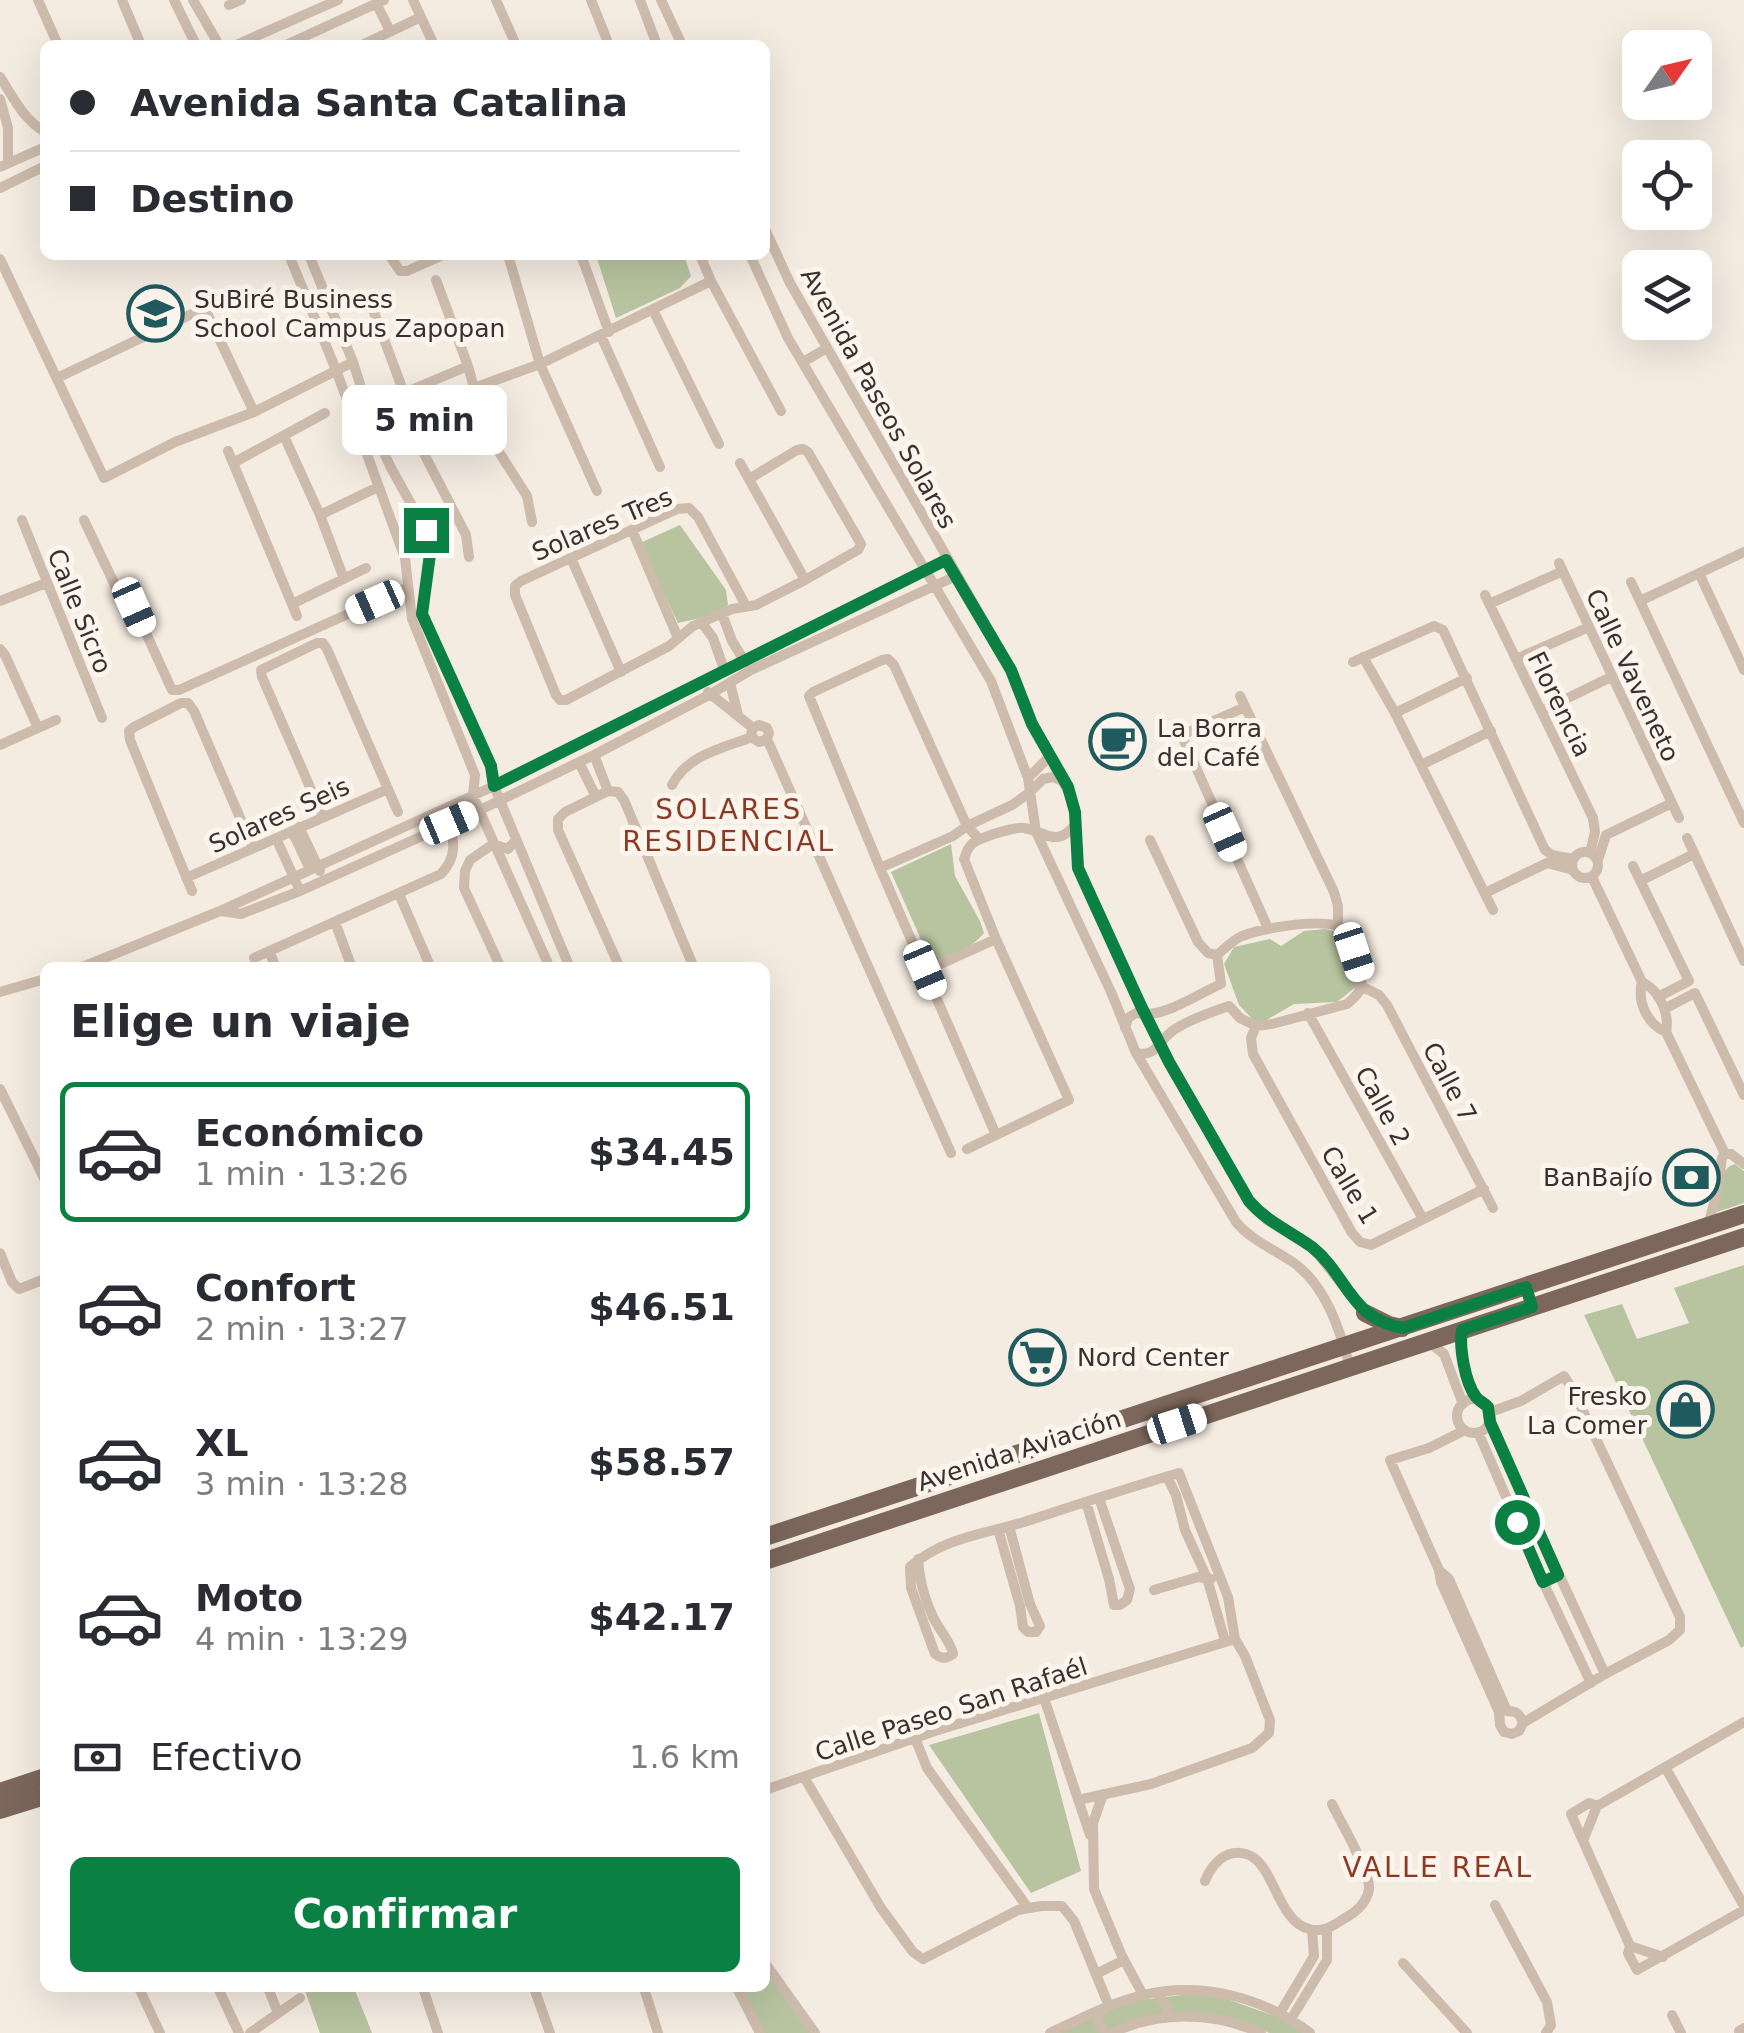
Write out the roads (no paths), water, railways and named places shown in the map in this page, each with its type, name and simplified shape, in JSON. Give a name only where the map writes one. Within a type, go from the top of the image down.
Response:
[{"type":"main road","name":"Avenida Aviación","points":[[770,1535],[1744,1214]]},
{"type":"main road","name":"Avenida Aviación","points":[[770,1559],[1744,1237]]},
{"type":"main road","points":[[1526,1287],[1532,1307]]},
{"type":"main road","points":[[1365,1313],[1388,1326],[1403,1328]]},
{"type":"main road","points":[[0,1792],[40,1780]]},
{"type":"main road","points":[[0,1810],[40,1798]]},
{"type":"street","points":[[38,0],[56,40]]},
{"type":"street","points":[[122,0],[139,40]]},
{"type":"street","points":[[174,0],[194,40]]},
{"type":"street","points":[[193,0],[216,40]]},
{"type":"street","points":[[247,40],[338,0]]},
{"type":"street","points":[[413,0],[432,40]]},
{"type":"street","points":[[496,0],[514,40]]},
{"type":"street","points":[[591,0],[607,40]]},
{"type":"street","points":[[640,0],[655,40]]},
{"type":"street","points":[[662,0],[680,40]]},
{"type":"street","points":[[297,40],[380,2],[390,31]]},
{"type":"street","points":[[373,40],[421,17]]},
{"type":"street","points":[[0,77],[10,97],[31,124],[40,129]]},
{"type":"street","points":[[0,98],[8,128],[4,164],[40,149]]},
{"type":"street","points":[[0,188],[40,168]]},
{"type":"street","name":"Avenida Paseos Solares","points":[[770,240],[790,283],[1011,670],[1032,724],[1075,812],[1078,868],[1160,1043],[1249,1201],[1267,1220],[1314,1249],[1365,1313],[1372,1324],[1373,1337]]},
{"type":"street","points":[[0,259],[104,478],[175,442],[254,412],[353,362]]},
{"type":"street","points":[[291,260],[405,558],[417,616],[475,775],[473,796],[547,962]]},
{"type":"street","points":[[311,260],[353,362],[377,436],[426,530],[430,554],[417,616],[491,766],[494,786],[567,962]]},
{"type":"street","points":[[392,260],[400,271],[407,271],[432,260]]},
{"type":"street","points":[[509,260],[540,364],[596,491]]},
{"type":"street","points":[[583,260],[605,334],[660,466]]},
{"type":"street","points":[[702,260],[782,411]]},
{"type":"street","name":"Avenida Paseos Solares","points":[[752,260],[788,338],[991,682],[1028,778],[1036,832],[1136,1054],[1236,1222],[1304,1272],[1322,1296],[1344,1346],[1358,1364]]},
{"type":"street","points":[[436,280],[468,366],[476,416],[527,496],[532,522]]},
{"type":"street","points":[[474,388],[540,364],[711,282]]},
{"type":"street","points":[[372,308],[418,442],[466,535],[469,557]]},
{"type":"street","points":[[653,310],[719,444]]},
{"type":"street","points":[[57,378],[206,311],[254,412]]},
{"type":"street","points":[[803,362],[827,348]]},
{"type":"street","points":[[404,393],[468,366]]},
{"type":"street","points":[[233,464],[325,414]]},
{"type":"street","points":[[418,442],[476,416]]},
{"type":"street","points":[[284,436],[320,514],[344,579]]},
{"type":"street","name":"Solares Tres","points":[[746,606],[698,517],[689,508],[677,508],[515,586],[515,596],[556,695],[566,700],[669,646],[702,622],[756,604],[806,580],[862,544],[803,449],[750,480]]},
{"type":"street","points":[[228,451],[297,616]]},
{"type":"street","points":[[740,463],[806,580]]},
{"type":"street","points":[[320,514],[378,487]]},
{"type":"street","name":"Calle Sicro","points":[[22,520],[102,718]]},
{"type":"street","points":[[84,520],[121,598],[134,607],[172,690],[180,690],[408,587]]},
{"type":"street","points":[[632,530],[678,638]]},
{"type":"street","points":[[1640,601],[1744,552]]},
{"type":"street","points":[[571,558],[620,672]]},
{"type":"street","points":[[94,962],[473,796],[946,560]]},
{"type":"street","name":"Florencia","points":[[1561,567],[1487,599],[1593,818],[1594,856]]},
{"type":"street","name":"Calle Vaveneto","points":[[1561,567],[1679,818]]},
{"type":"street","points":[[292,604],[366,568]]},
{"type":"street","points":[[1699,573],[1744,670]]},
{"type":"street","points":[[220,910],[241,914],[324,881],[500,801],[710,695],[751,670],[956,576]]},
{"type":"street","points":[[1631,582],[1739,800],[1744,823]]},
{"type":"street","points":[[0,601],[46,583]]},
{"type":"street","points":[[722,614],[732,641],[751,670]]},
{"type":"street","points":[[702,622],[713,638],[724,670]]},
{"type":"street","points":[[1493,910],[1395,713],[1358,659],[1434,626],[1443,630],[1467,678],[1545,850],[1573,864],[1577,876],[1592,877]]},
{"type":"street","points":[[1516,659],[1588,626]]},
{"type":"street","points":[[323,817],[261,670],[317,643],[328,648],[398,812]]},
{"type":"street","points":[[0,648],[38,728]]},
{"type":"street","points":[[979,839],[967,826],[888,659],[809,696],[996,1135]]},
{"type":"street","points":[[1540,711],[1611,677]]},
{"type":"street","points":[[1395,713],[1467,678]]},
{"type":"street","points":[[701,681],[710,695],[753,732]]},
{"type":"street","points":[[730,684],[738,716]]},
{"type":"street","points":[[1182,735],[1242,702],[1334,892],[1338,925]]},
{"type":"street","points":[[192,891],[129,731],[181,703],[188,703],[252,848]]},
{"type":"street","points":[[0,745],[56,720]]},
{"type":"street","points":[[1176,723],[1268,928]]},
{"type":"street","points":[[672,784],[689,762],[753,732],[758,725],[767,728],[767,739],[950,1153]]},
{"type":"street","points":[[1421,765],[1492,731]]},
{"type":"street","points":[[594,755],[608,791]]},
{"type":"street","points":[[1028,778],[1049,757]]},
{"type":"street","points":[[579,762],[596,797]]},
{"type":"street","points":[[880,868],[1012,805],[1044,778],[1063,781]]},
{"type":"street","name":"Solares Seis","points":[[186,878],[388,788]]},
{"type":"street","points":[[617,962],[558,830],[558,820],[564,812],[608,791],[618,792],[624,800],[692,962]]},
{"type":"street","points":[[1594,856],[1606,836],[1672,803]]},
{"type":"street","points":[[1012,805],[1018,827]]},
{"type":"street","points":[[434,878],[450,864],[455,840],[444,808]]},
{"type":"street","points":[[967,1148],[1068,1100],[964,859],[969,846],[979,839],[1018,827],[1060,837],[1075,825]]},
{"type":"street","points":[[287,833],[305,871],[324,881]]},
{"type":"street","points":[[287,833],[305,871],[300,891]]},
{"type":"street","points":[[1687,838],[1744,960]]},
{"type":"street","points":[[464,888],[467,865],[476,855],[493,844],[508,848],[516,840]]},
{"type":"street","points":[[1136,1054],[1146,1056],[1155,1052],[1174,1030],[1228,1006],[1256,1026],[1272,1024],[1347,1004],[1361,986],[1354,952],[1338,925],[1314,923],[1268,928],[1238,937],[1217,954],[1208,954],[1198,942],[1150,840]]},
{"type":"street","points":[[1573,864],[1583,852],[1594,856],[1598,866],[1592,877]]},
{"type":"street","points":[[1640,881],[1694,854]]},
{"type":"street","points":[[1485,892],[1547,863],[1573,864]]},
{"type":"street","points":[[1633,866],[1689,981],[1658,997]]},
{"type":"street","points":[[254,958],[446,876],[464,888],[498,962]]},
{"type":"street","points":[[1592,877],[1642,982],[1654,990],[1664,1009],[1666,1032],[1725,1154]]},
{"type":"street","points":[[398,894],[428,962]]},
{"type":"street","points":[[335,922],[350,962]]},
{"type":"street","points":[[925,970],[996,939]]},
{"type":"street","points":[[269,951],[274,962]]},
{"type":"street","points":[[1124,1028],[1128,1018],[1136,1014],[1146,1016],[1169,1010],[1221,984],[1217,954]]},
{"type":"street","points":[[3,993],[40,980]]},
{"type":"street","points":[[1642,982],[1639,996],[1646,1014],[1658,1029],[1666,1032]]},
{"type":"street","name":"Calle 7","points":[[1361,986],[1379,995],[1387,1005],[1493,1208]]},
{"type":"street","points":[[1664,1009],[1695,993],[1744,1094]]},
{"type":"street","name":"Calle 2","points":[[1308,1013],[1424,1219]]},
{"type":"street","name":"Calle 1","points":[[1256,1026],[1252,1054],[1360,1242],[1370,1244],[1484,1189]]},
{"type":"street","points":[[0,1089],[40,1170]]},
{"type":"street","points":[[1725,1154],[1744,1164]]},
{"type":"street","points":[[1708,1225],[1725,1154]]},
{"type":"street","points":[[0,1252],[12,1282],[19,1289],[40,1281]]},
{"type":"street","points":[[1322,1296],[1338,1293],[1342,1284]]},
{"type":"street","points":[[1462,1330],[1460,1351],[1469,1383],[1477,1399],[1485,1404],[1604,1674]]},
{"type":"street","points":[[1358,1364],[1373,1337]]},
{"type":"street","points":[[1428,1342],[1444,1354],[1463,1404]]},
{"type":"street","points":[[1465,1430],[1429,1448],[1390,1460],[1439,1570],[1448,1580],[1504,1714],[1500,1725],[1504,1732],[1512,1734],[1522,1723],[1669,1640],[1680,1630],[1680,1617],[1564,1376],[1490,1417],[1485,1429],[1465,1430],[1458,1414],[1463,1404],[1477,1399]]},
{"type":"street","points":[[1478,1432],[1543,1582],[1592,1682]]},
{"type":"street","points":[[918,1559],[932,1616],[952,1647],[953,1654],[948,1658],[935,1654],[911,1588],[910,1567],[918,1559],[943,1543],[1180,1473],[1228,1597],[1230,1640]]},
{"type":"street","points":[[1078,1800],[1150,1784],[1252,1748],[1269,1734],[1270,1720],[1245,1656],[1230,1640],[1166,1477]]},
{"type":"street","points":[[1086,1502],[1109,1580],[1110,1597],[1114,1605],[1120,1606],[1130,1589],[1100,1498]]},
{"type":"street","points":[[1004,1527],[1040,1626],[1036,1632],[1028,1632],[1024,1627],[1004,1527]]},
{"type":"street","points":[[1543,1582],[1558,1575]]},
{"type":"street","points":[[1154,1590],[1198,1577],[1222,1582]]},
{"type":"street","points":[[1215,1602],[1228,1597]]},
{"type":"street","name":"Calle Paseo San Rafaél","points":[[1028,1908],[924,1959],[913,1952],[881,1908],[804,1777],[915,1738],[1230,1640]]},
{"type":"street","points":[[1044,1698],[1094,1845]]},
{"type":"street","points":[[1504,1714],[1514,1711],[1522,1723]]},
{"type":"street","points":[[1583,1842],[1597,1806],[1744,1722]]},
{"type":"street","points":[[915,1738],[927,1768],[1028,1908],[1062,1906],[1074,1921],[1108,2006]]},
{"type":"street","points":[[1597,1806],[1589,1804],[1572,1814],[1638,1970],[1744,1908],[1665,1767]]},
{"type":"street","points":[[770,1788],[804,1777]]},
{"type":"street","points":[[1103,1794],[1093,1823],[1094,1889],[1143,1995]]},
{"type":"street","points":[[1205,1880],[1221,1857],[1248,1854],[1260,1863],[1296,1924],[1328,1930],[1354,1913],[1370,1886],[1332,1804]]},
{"type":"street","points":[[1495,1905],[1548,2002],[1550,2025],[1546,2033]]},
{"type":"street","points":[[1285,2016],[1314,1956],[1312,1930]]},
{"type":"street","points":[[1285,2016],[1326,1960],[1328,1930]]},
{"type":"street","points":[[1630,1946],[1663,1957]]},
{"type":"street","points":[[1096,1974],[1124,1960]]},
{"type":"street","points":[[1403,1963],[1468,2033]]},
{"type":"street","points":[[770,1970],[815,2033]]},
{"type":"street","points":[[1050,2033],[1108,2006],[1143,1995],[1186,1990],[1226,1994],[1260,2004],[1310,2033]]},
{"type":"street","points":[[141,1992],[160,2033]]},
{"type":"street","points":[[220,1992],[238,2033]]},
{"type":"street","points":[[270,1992],[278,2012]]},
{"type":"street","points":[[423,1992],[438,2033]]},
{"type":"street","points":[[535,1992],[550,2033]]},
{"type":"street","points":[[645,1992],[658,2033]]},
{"type":"street","points":[[739,1992],[760,2033]]},
{"type":"street","points":[[1157,1993],[1168,2008],[1165,2018]]},
{"type":"street","points":[[250,2033],[300,1998]]},
{"type":"street","points":[[1097,2012],[1097,2019],[1109,2033],[1142,2022],[1190,2016],[1222,2019],[1261,2033]]},
{"type":"street","points":[[1672,2015],[1681,2033]]},
{"type":"place","name":"SuBiré Business School Campus Zapopan","points":[[155,313]]},
{"type":"place","name":"La Borra del Café","points":[[1118,742]]},
{"type":"place","name":"BanBajío","points":[[1692,1177]]},
{"type":"place","name":"Nord Center","points":[[1038,1357]]},
{"type":"place","name":"Fresko La Comer","points":[[1686,1410]]},
{"type":"district","name":"SOLARES RESIDENCIAL","points":[[729,825]]},
{"type":"district","name":"VALLE REAL","points":[[1438,1867]]}]
